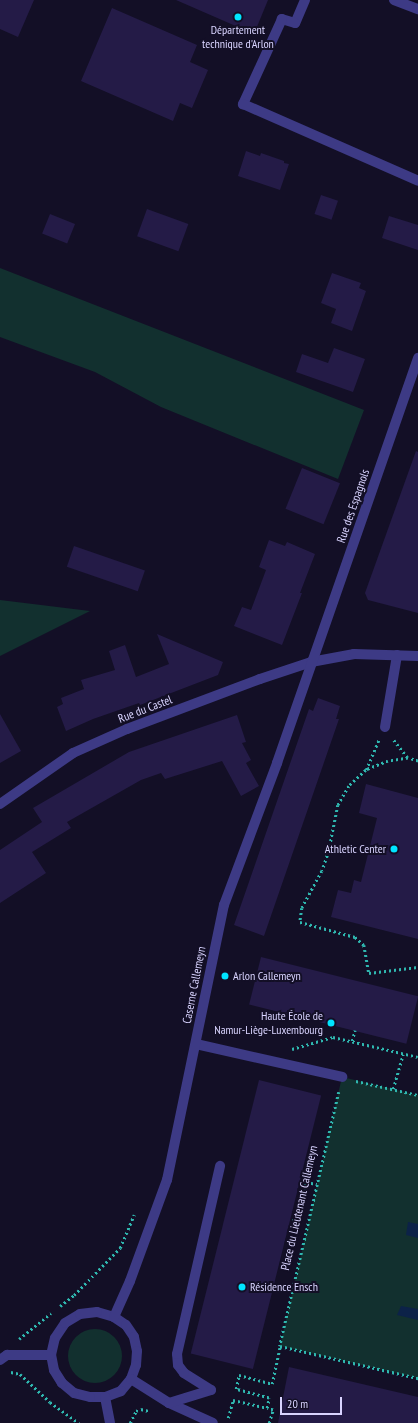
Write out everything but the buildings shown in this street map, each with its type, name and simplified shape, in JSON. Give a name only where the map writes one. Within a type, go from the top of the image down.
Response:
[{"type":"street","points":[[305,0],[295,23],[282,19],[243,104],[418,181]]},
{"type":"street","points":[[394,0],[418,9]]},
{"type":"street","name":"Rue des Espagnols","points":[[312,662],[418,358]]},
{"type":"street","name":"Rue du Castel","points":[[0,804],[73,753],[126,729],[312,662],[354,654],[418,656]]},
{"type":"street","points":[[385,727],[397,655]]},
{"type":"street","name":"Caserne Callemeyn","points":[[114,1316],[130,1281],[167,1180],[224,905],[277,763],[312,662]]},
{"type":"street","points":[[196,1044],[342,1077]]},
{"type":"street","points":[[169,1403],[211,1390],[184,1373],[178,1366],[177,1354],[220,1166]]},
{"type":"street","points":[[97,1312],[114,1316],[126,1325],[134,1337],[137,1351],[136,1365],[132,1379],[121,1391],[105,1396],[90,1398],[74,1393],[62,1383],[54,1370],[51,1355],[55,1338],[65,1323],[80,1314],[97,1312]]},
{"type":"street","points":[[0,1360],[7,1355],[51,1355]]},
{"type":"street","points":[[132,1379],[169,1403],[213,1423]]},
{"type":"street","points":[[105,1396],[110,1423]]},
{"type":"path","points":[[366,770],[385,727],[408,758]]},
{"type":"path","points":[[418,761],[408,758],[388,761],[366,770],[349,786],[338,805],[329,851],[322,871],[302,908],[300,922],[355,937],[364,945],[369,973],[418,967]]},
{"type":"path","points":[[352,1042],[355,1030]]},
{"type":"path","points":[[288,1050],[333,1037],[418,1057]]},
{"type":"path","points":[[393,1089],[403,1054]]},
{"type":"path","points":[[342,1077],[418,1095]]},
{"type":"path","name":"Place du Lieutenant Callemeyn","points":[[267,1408],[270,1398],[236,1389],[239,1375],[272,1384],[342,1077]]},
{"type":"path","points":[[292,1220],[298,1220],[306,1182],[318,1184]]},
{"type":"path","points":[[15,1343],[74,1295],[120,1248],[134,1215]]},
{"type":"path","points":[[280,1346],[418,1378]]},
{"type":"path","points":[[7,1371],[20,1374],[50,1402],[79,1423]]},
{"type":"path","points":[[227,1423],[233,1400],[273,1410],[269,1423]]},
{"type":"path","points":[[130,1423],[136,1411],[141,1409],[151,1411]]},
{"type":"green space","points":[[0,268],[364,410],[338,479],[161,407],[95,372],[0,337]]},
{"type":"green space","points":[[0,600],[90,611],[0,656]]},
{"type":"green space","points":[[342,1077],[418,1095],[418,1378],[280,1346]]},
{"type":"green space","points":[[90,1329],[100,1329],[110,1333],[118,1341],[122,1351],[122,1361],[118,1371],[110,1379],[100,1383],[90,1383],[80,1379],[72,1371],[68,1361],[68,1351],[72,1341],[80,1333]]},
{"type":"water","points":[[408,1222],[418,1224],[418,1238],[406,1235]]},
{"type":"water","points":[[401,1306],[418,1309],[418,1320],[397,1315]]},
{"type":"place","name":"Département technique d'Arlon","points":[[238,17]]},
{"type":"place","name":"Athletic Center","points":[[394,849]]},
{"type":"place","name":"Arlon Callemeyn","points":[[225,976]]},
{"type":"place","name":"Haute École de Namur-Liège-Luxembourg","points":[[331,1023]]},
{"type":"place","name":"Résidence Ensch","points":[[242,1287]]}]
